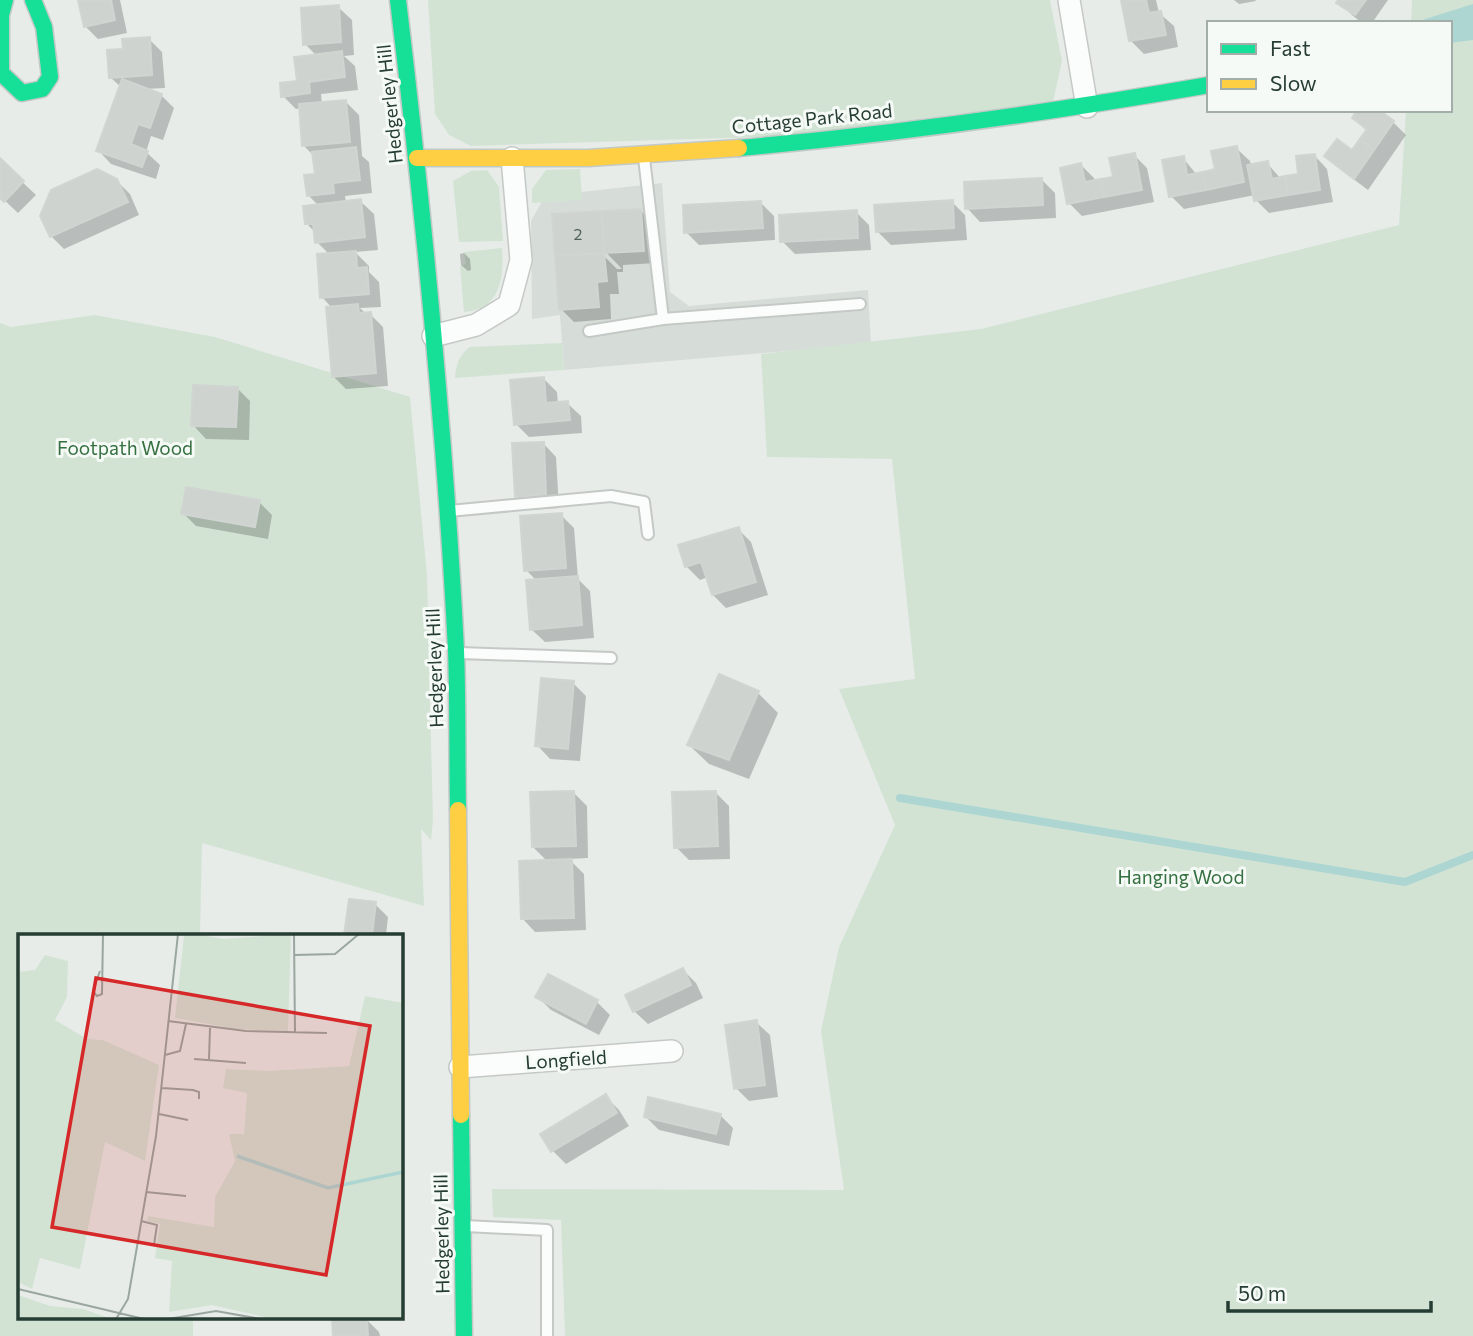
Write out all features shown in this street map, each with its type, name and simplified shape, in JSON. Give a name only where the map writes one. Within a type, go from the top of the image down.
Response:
[{"type":"street","points":[[5,0],[1,15],[1,73],[22,93],[42,89],[50,77],[44,27],[33,0]]},
{"type":"street","name":"Hedgerley Hill","points":[[398,0],[433,336],[456,652],[464,1336]]},
{"type":"street","points":[[1069,0],[1087,107]]},
{"type":"street","name":"Cottage Park Road","points":[[416,158],[644,155],[834,139],[1087,107],[1207,85]]},
{"type":"street","points":[[433,336],[476,325],[509,305],[521,260],[512,158]]},
{"type":"street","name":"Longfield","points":[[460,1067],[672,1051]]},
{"type":"lane","points":[[644,155],[663,319]]},
{"type":"lane","points":[[589,331],[663,319],[860,304]]},
{"type":"lane","points":[[446,512],[611,496],[644,502],[648,534]]},
{"type":"lane","points":[[456,652],[611,658]]},
{"type":"lane","points":[[463,1226],[547,1230],[547,1336]]},
{"type":"shaded area","points":[[662,183],[670,292],[689,306],[868,290],[871,344],[564,370],[560,315],[532,319],[531,221],[545,196]]},
{"type":"green space","points":[[428,0],[1050,0],[1062,61],[1053,102],[784,136],[471,146],[449,135],[435,114]]},
{"type":"green space","name":"Hanging Wood","points":[[1412,0],[1473,0],[1473,1336],[565,1336],[561,1220],[493,1217],[492,1189],[844,1190],[821,1031],[839,947],[895,825],[839,689],[915,679],[892,459],[767,457],[761,354],[981,329],[1399,225],[1406,112],[1452,112],[1452,21],[1411,21]]},
{"type":"green space","points":[[580,169],[582,200],[532,203],[532,189],[546,170]]},
{"type":"green space","points":[[487,170],[499,187],[503,241],[459,242],[453,181],[471,171]]},
{"type":"green space","points":[[502,248],[498,290],[486,305],[464,312],[460,266],[466,264],[464,252]]},
{"type":"green space","name":"Footpath Wood","points":[[95,315],[215,337],[410,397],[427,575],[433,820],[431,840],[421,829],[424,906],[202,843],[200,934],[18,934],[18,1318],[193,1318],[193,1336],[0,1336],[0,323],[11,327]]},
{"type":"green space","points":[[562,343],[564,370],[455,378],[459,360],[470,347]]},
{"type":"water","points":[[1473,4],[1473,40],[1452,43],[1452,21],[1419,21]]},
{"type":"building","points":[[78,0],[111,0],[115,20],[84,27]]},
{"type":"building","points":[[1121,0],[1146,0],[1149,13],[1161,11],[1166,35],[1129,41]]},
{"type":"building","points":[[1338,0],[1366,0],[1355,15],[1336,3]]},
{"type":"building","points":[[339,5],[341,42],[303,45],[301,8]]},
{"type":"building","points":[[150,37],[152,75],[109,78],[107,50],[123,49],[122,39]]},
{"type":"building","points":[[342,51],[345,77],[309,82],[310,93],[281,97],[280,83],[297,81],[294,57]]},
{"type":"building","points":[[122,79],[162,94],[150,128],[138,124],[131,144],[148,151],[142,167],[96,151]]},
{"type":"building","points":[[346,100],[350,142],[302,146],[299,104]]},
{"type":"building","points":[[1356,112],[1382,112],[1394,121],[1374,150],[1359,140],[1367,129],[1352,118]]},
{"type":"building","points":[[1337,139],[1352,150],[1359,140],[1374,150],[1354,179],[1324,156]]},
{"type":"building","points":[[1237,146],[1244,182],[1206,190],[1203,172],[1215,169],[1211,151]]},
{"type":"building","points":[[356,147],[360,180],[333,183],[334,193],[307,196],[304,175],[315,174],[312,152]]},
{"type":"building","points":[[1135,153],[1142,190],[1104,197],[1101,179],[1113,177],[1109,158]]},
{"type":"building","points":[[1315,154],[1320,190],[1288,195],[1285,176],[1298,174],[1296,156]]},
{"type":"building","points":[[1184,156],[1187,175],[1203,172],[1206,190],[1169,197],[1162,160]]},
{"type":"building","points":[[0,158],[24,181],[4,202],[0,198]]},
{"type":"building","points":[[1268,161],[1272,179],[1285,176],[1288,195],[1254,201],[1247,165]]},
{"type":"building","points":[[1081,163],[1085,182],[1101,179],[1104,197],[1067,204],[1060,168]]},
{"type":"building","points":[[97,169],[117,179],[128,202],[50,237],[40,216],[51,190]]},
{"type":"building","points":[[1042,178],[1043,205],[965,209],[964,182]]},
{"type":"building","points":[[361,199],[365,237],[315,243],[313,224],[305,224],[303,206]]},
{"type":"building","points":[[953,200],[954,228],[876,232],[874,205]]},
{"type":"building","points":[[761,201],[763,228],[684,233],[683,205]]},
{"type":"building","points":[[641,209],[644,251],[604,253],[602,211]]},
{"type":"building","points":[[857,210],[858,238],[780,242],[779,215]]},
{"type":"building","points":[[602,211],[604,253],[555,256],[552,214]]},
{"type":"building","points":[[356,251],[357,268],[367,267],[369,294],[320,298],[317,254]]},
{"type":"building","points":[[604,253],[607,281],[597,282],[599,307],[559,310],[555,256]]},
{"type":"building","points":[[358,304],[359,313],[371,312],[376,373],[332,377],[326,307]]},
{"type":"building","points":[[544,377],[546,403],[568,401],[570,420],[514,425],[510,380]]},
{"type":"building","points":[[193,385],[238,387],[236,427],[191,426]]},
{"type":"building","points":[[544,442],[546,495],[515,497],[512,443]]},
{"type":"building","points":[[186,487],[260,500],[255,527],[181,514]]},
{"type":"building","points":[[562,513],[566,568],[524,571],[520,516]]},
{"type":"building","points":[[739,527],[756,582],[712,595],[701,562],[685,567],[678,545]]},
{"type":"building","points":[[578,576],[582,625],[530,630],[526,580]]},
{"type":"building","points":[[719,674],[759,691],[729,760],[687,745]]},
{"type":"building","points":[[541,678],[574,681],[568,749],[535,746]]},
{"type":"building","points":[[574,791],[576,846],[532,847],[530,792]]},
{"type":"building","points":[[716,791],[718,846],[674,848],[672,792]]},
{"type":"building","points":[[572,859],[574,918],[521,919],[519,861]]},
{"type":"building","points":[[349,899],[376,902],[372,934],[344,934]]},
{"type":"building","points":[[683,968],[691,985],[633,1012],[625,995]]},
{"type":"building","points":[[548,974],[598,1000],[586,1024],[535,997]]},
{"type":"building","points":[[757,1020],[765,1085],[734,1089],[725,1025]]},
{"type":"building","points":[[606,1094],[617,1113],[551,1152],[540,1134]]},
{"type":"building","points":[[648,1097],[721,1114],[716,1134],[644,1117]]},
{"type":"building","points":[[367,1318],[368,1336],[333,1336],[332,1319]]},
{"type":"waterway","points":[[900,798],[1405,882],[1473,855]]},
{"type":"traffic: fast","points":[[5,0],[1,15],[1,73],[22,93],[42,89],[50,77],[44,27],[33,0]]},
{"type":"traffic: fast","points":[[398,0],[440,406],[456,650],[458,810]]},
{"type":"traffic: fast","points":[[739,148],[975,121],[1207,85]]},
{"type":"traffic: fast","points":[[461,1115],[464,1336]]},
{"type":"traffic: slow","points":[[417,158],[588,158],[739,148]]},
{"type":"traffic: slow","points":[[458,810],[461,1115]]}]
